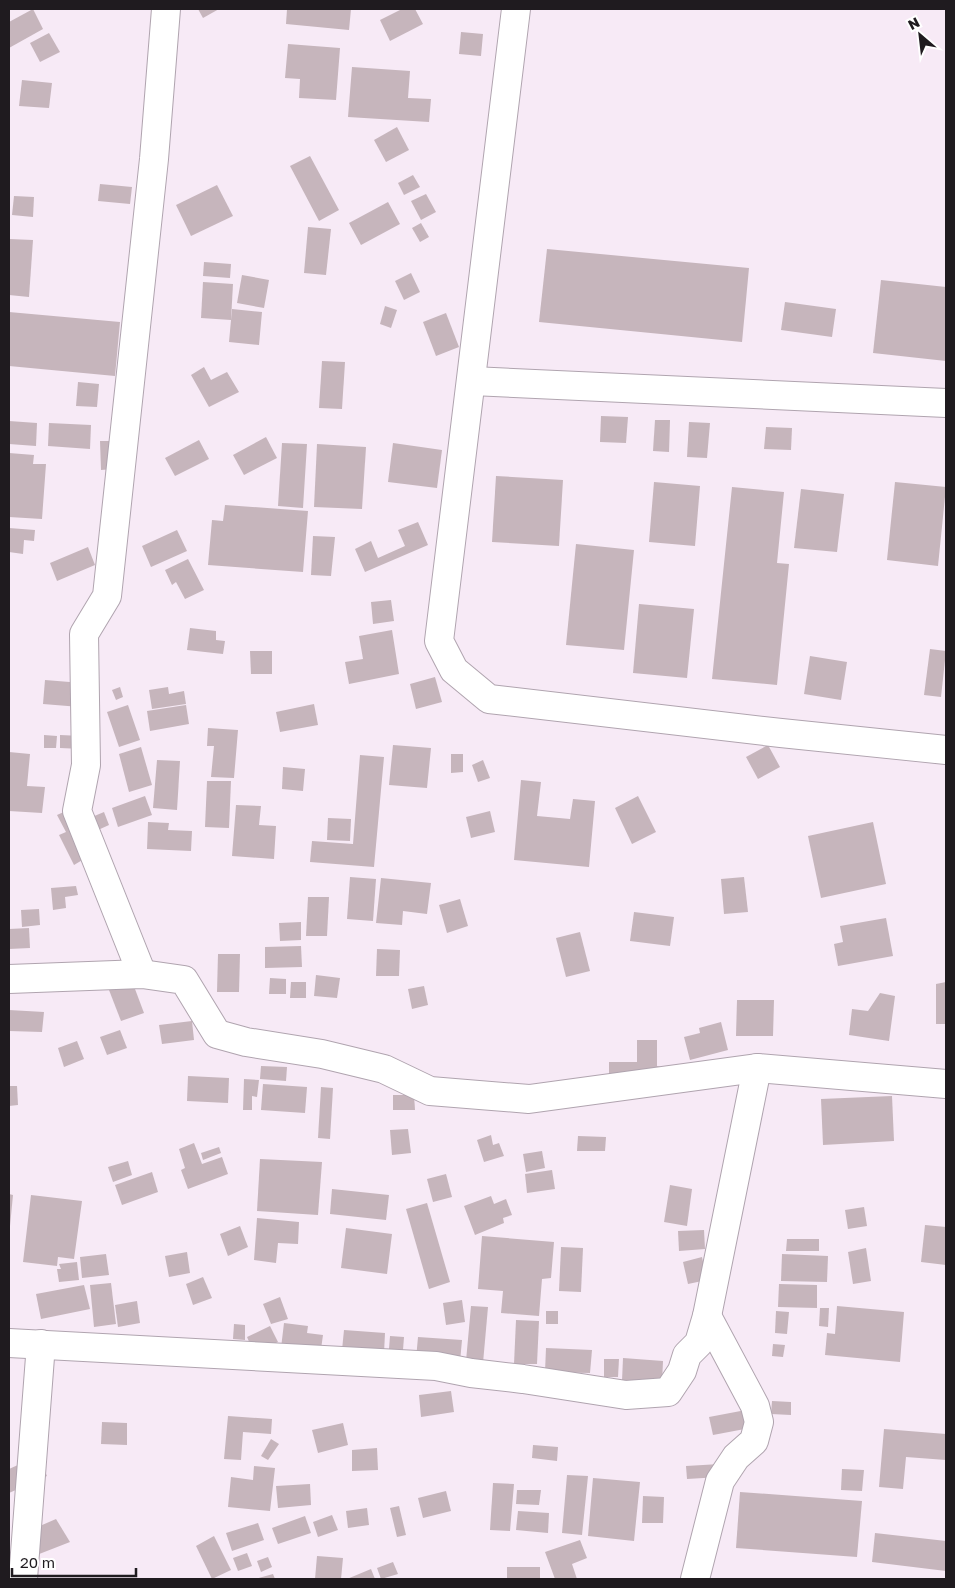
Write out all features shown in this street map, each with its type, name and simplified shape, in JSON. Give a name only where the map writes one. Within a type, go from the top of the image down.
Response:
[{"type":"street","points":[[142,974],[77,811],[86,765],[84,634],[107,596],[154,159],[166,9]]},
{"type":"street","points":[[516,9],[440,641],[454,670],[489,699],[946,750]]},
{"type":"street","points":[[472,381],[946,403]]},
{"type":"street","points":[[9,979],[142,974],[184,980],[217,1034],[246,1042],[322,1054],[384,1069],[430,1091],[529,1099],[757,1068],[946,1084]]},
{"type":"street","points":[[9,1343],[436,1366],[471,1373],[626,1395],[668,1392],[682,1372],[687,1355],[699,1343],[707,1316],[757,1068]]},
{"type":"street","points":[[696,1579],[720,1481],[736,1457],[754,1441],[759,1422],[755,1406],[707,1316]]},
{"type":"street","points":[[23,1579],[41,1344]]},
{"type":"building","points":[[33,9],[43,29],[9,48],[9,22]]},
{"type":"building","points":[[198,9],[219,9],[203,18]]},
{"type":"building","points":[[287,9],[351,9],[349,30],[286,24]]},
{"type":"building","points":[[402,9],[415,9],[423,24],[390,41],[380,20]]},
{"type":"building","points":[[461,32],[483,34],[481,56],[459,54]]},
{"type":"building","points":[[49,33],[60,52],[40,62],[30,43]]},
{"type":"building","points":[[288,44],[340,48],[336,100],[299,98],[300,79],[285,78]]},
{"type":"building","points":[[352,67],[410,71],[408,98],[431,99],[429,122],[348,117]]},
{"type":"building","points":[[22,80],[52,83],[49,108],[19,106]]},
{"type":"building","points":[[397,127],[409,150],[386,162],[374,140]]},
{"type":"building","points":[[310,156],[339,210],[319,221],[290,166]]},
{"type":"building","points":[[413,175],[420,187],[404,195],[398,183]]},
{"type":"building","points":[[100,184],[132,187],[130,204],[98,201]]},
{"type":"building","points":[[217,185],[233,216],[191,236],[176,205]]},
{"type":"building","points":[[426,194],[436,212],[421,220],[411,201]]},
{"type":"building","points":[[14,196],[34,197],[33,217],[12,215]]},
{"type":"building","points":[[388,202],[400,224],[361,245],[349,223]]},
{"type":"building","points":[[421,223],[429,237],[420,242],[412,228]]},
{"type":"building","points":[[308,227],[331,229],[326,275],[304,273]]},
{"type":"building","points":[[9,239],[33,240],[29,297],[9,295]]},
{"type":"building","points":[[547,249],[749,268],[742,342],[539,322]]},
{"type":"building","points":[[204,262],[231,264],[230,278],[203,276]]},
{"type":"building","points":[[411,273],[420,292],[404,300],[395,281]]},
{"type":"building","points":[[242,275],[269,280],[264,308],[237,303]]},
{"type":"building","points":[[881,280],[946,287],[946,361],[873,353]]},
{"type":"building","points":[[203,282],[233,284],[231,320],[201,318]]},
{"type":"building","points":[[785,302],[836,309],[832,337],[781,330]]},
{"type":"building","points":[[385,306],[397,310],[391,328],[380,324]]},
{"type":"building","points":[[232,309],[262,312],[259,345],[229,342]]},
{"type":"building","points":[[9,312],[120,322],[115,376],[9,366]]},
{"type":"building","points":[[446,313],[459,347],[436,356],[423,322]]},
{"type":"building","points":[[322,361],[345,362],[342,409],[319,408]]},
{"type":"building","points":[[204,367],[211,380],[227,372],[239,392],[209,407],[191,375]]},
{"type":"building","points":[[78,382],[99,384],[97,407],[76,406]]},
{"type":"building","points":[[601,416],[628,417],[626,443],[600,442]]},
{"type":"building","points":[[655,420],[670,420],[669,452],[653,451]]},
{"type":"building","points":[[9,421],[37,423],[36,446],[9,444]]},
{"type":"building","points":[[689,422],[710,423],[707,458],[687,457]]},
{"type":"building","points":[[49,423],[91,425],[90,449],[48,446]]},
{"type":"building","points":[[766,427],[792,428],[791,450],[764,449]]},
{"type":"building","points":[[266,437],[277,458],[244,475],[233,455]]},
{"type":"building","points":[[199,440],[209,459],[175,476],[165,458]]},
{"type":"building","points":[[100,441],[112,441],[113,469],[101,470]]},
{"type":"building","points":[[282,443],[307,444],[303,508],[278,506]]},
{"type":"building","points":[[393,443],[442,450],[437,488],[388,482]]},
{"type":"building","points":[[317,444],[366,447],[362,509],[314,507]]},
{"type":"building","points":[[9,453],[34,455],[33,464],[46,464],[42,519],[9,517]]},
{"type":"building","points":[[496,476],[563,480],[559,546],[492,542]]},
{"type":"building","points":[[654,482],[700,486],[695,546],[649,542]]},
{"type":"building","points":[[895,482],[946,487],[938,566],[887,560]]},
{"type":"building","points":[[732,487],[784,492],[777,563],[789,564],[777,685],[712,679]]},
{"type":"building","points":[[801,489],[844,494],[837,552],[794,548]]},
{"type":"building","points":[[225,505],[308,511],[303,572],[208,565],[212,520],[223,521]]},
{"type":"building","points":[[418,522],[428,545],[365,572],[355,549],[371,541],[378,558],[405,546],[398,530]]},
{"type":"building","points":[[9,528],[35,530],[34,541],[24,540],[23,554],[9,552]]},
{"type":"building","points":[[177,530],[187,551],[151,567],[142,546]]},
{"type":"building","points":[[313,536],[335,537],[331,576],[311,575]]},
{"type":"building","points":[[576,544],[634,550],[624,650],[566,645]]},
{"type":"building","points":[[88,547],[95,565],[57,581],[50,563]]},
{"type":"building","points":[[188,559],[204,590],[185,599],[176,582],[172,585],[165,570]]},
{"type":"building","points":[[391,600],[394,621],[373,624],[371,602]]},
{"type":"building","points":[[639,604],[694,609],[687,678],[633,673]]},
{"type":"building","points":[[190,628],[216,631],[216,640],[225,641],[223,654],[187,650]]},
{"type":"building","points":[[392,630],[399,674],[349,684],[345,662],[363,659],[359,636]]},
{"type":"building","points":[[930,649],[946,651],[941,697],[924,695]]},
{"type":"building","points":[[250,651],[272,651],[272,674],[251,674]]},
{"type":"building","points":[[810,656],[847,662],[841,700],[804,694]]},
{"type":"building","points":[[435,677],[442,702],[416,709],[410,684]]},
{"type":"building","points":[[45,680],[82,683],[80,707],[43,704]]},
{"type":"building","points":[[120,687],[123,697],[116,700],[112,690]]},
{"type":"building","points":[[168,687],[169,694],[184,691],[186,704],[152,709],[149,690]]},
{"type":"building","points":[[314,704],[318,725],[280,732],[276,712]]},
{"type":"building","points":[[128,705],[140,740],[119,747],[107,712]]},
{"type":"building","points":[[186,705],[189,724],[150,731],[147,711]]},
{"type":"building","points":[[208,728],[238,730],[234,778],[211,777],[214,746],[207,746]]},
{"type":"building","points":[[44,735],[57,736],[56,748],[44,748]]},
{"type":"building","points":[[60,735],[82,736],[82,749],[60,748]]},
{"type":"building","points":[[393,745],[431,748],[427,788],[389,785]]},
{"type":"building","points":[[768,745],[780,767],[758,779],[746,757]]},
{"type":"building","points":[[141,747],[152,785],[129,792],[119,754]]},
{"type":"building","points":[[9,752],[30,754],[27,786],[45,787],[42,813],[9,811]]},
{"type":"building","points":[[451,754],[463,754],[463,772],[451,773]]},
{"type":"building","points":[[360,755],[384,757],[374,867],[310,862],[312,841],[353,844]]},
{"type":"building","points":[[157,760],[180,761],[177,810],[153,808]]},
{"type":"building","points":[[483,760],[490,778],[478,782],[472,765]]},
{"type":"building","points":[[283,767],[305,769],[303,791],[282,789]]},
{"type":"building","points":[[521,780],[541,782],[537,816],[570,819],[573,799],[595,801],[589,867],[514,860]]},
{"type":"building","points":[[207,781],[231,781],[229,828],[205,827]]},
{"type":"building","points":[[145,796],[152,815],[118,827],[112,808]]},
{"type":"building","points":[[638,796],[656,832],[632,844],[615,808]]},
{"type":"building","points":[[236,805],[261,806],[259,825],[276,826],[274,859],[232,856]]},
{"type":"building","points":[[66,811],[89,856],[74,865],[59,835],[66,832],[57,815]]},
{"type":"building","points":[[490,811],[495,832],[471,838],[466,817]]},
{"type":"building","points":[[104,812],[109,825],[98,830],[92,817]]},
{"type":"building","points":[[328,818],[351,819],[350,841],[327,840]]},
{"type":"building","points":[[148,822],[169,823],[168,830],[192,831],[191,851],[147,849]]},
{"type":"building","points":[[873,822],[886,884],[821,898],[808,836]]},
{"type":"building","points":[[350,877],[376,879],[373,921],[347,919]]},
{"type":"building","points":[[744,877],[748,912],[724,914],[721,879]]},
{"type":"building","points":[[381,878],[431,883],[427,914],[403,911],[402,925],[376,923]]},
{"type":"building","points":[[76,886],[78,895],[65,897],[66,908],[53,910],[51,888]]},
{"type":"building","points":[[308,897],[329,897],[327,936],[306,936]]},
{"type":"building","points":[[460,899],[468,926],[447,933],[439,905]]},
{"type":"building","points":[[39,909],[40,925],[22,927],[21,910]]},
{"type":"building","points":[[634,912],[674,917],[670,946],[630,941]]},
{"type":"building","points":[[886,918],[893,956],[838,966],[834,944],[843,942],[840,926]]},
{"type":"building","points":[[301,922],[301,940],[280,941],[279,923]]},
{"type":"building","points":[[29,928],[30,948],[9,949],[9,929]]},
{"type":"building","points":[[580,932],[590,971],[566,977],[556,938]]},
{"type":"building","points":[[301,946],[302,967],[265,968],[265,947]]},
{"type":"building","points":[[377,949],[400,950],[399,976],[376,976]]},
{"type":"building","points":[[218,954],[240,954],[239,992],[217,992]]},
{"type":"building","points":[[316,975],[340,978],[337,998],[314,996]]},
{"type":"building","points":[[270,978],[286,979],[286,994],[269,994]]},
{"type":"building","points":[[132,981],[144,1013],[121,1021],[109,990]]},
{"type":"building","points":[[291,982],[306,982],[306,998],[290,998]]},
{"type":"building","points":[[946,982],[946,1024],[936,1024],[936,984]]},
{"type":"building","points":[[424,986],[428,1005],[412,1009],[408,989]]},
{"type":"building","points":[[880,993],[895,996],[889,1041],[849,1035],[852,1009],[868,1011]]},
{"type":"building","points":[[737,1000],[774,1000],[773,1036],[736,1036]]},
{"type":"building","points":[[9,1010],[44,1012],[42,1032],[9,1031]]},
{"type":"building","points":[[192,1021],[194,1040],[162,1044],[159,1025]]},
{"type":"building","points":[[721,1022],[728,1050],[690,1060],[684,1037],[700,1033],[699,1028]]},
{"type":"building","points":[[120,1030],[127,1048],[107,1055],[100,1037]]},
{"type":"building","points":[[637,1040],[657,1040],[657,1066],[661,1067],[660,1092],[609,1091],[609,1062],[637,1062]]},
{"type":"building","points":[[77,1041],[84,1059],[64,1067],[58,1048]]},
{"type":"building","points":[[261,1066],[287,1067],[286,1081],[260,1079]]},
{"type":"building","points":[[188,1076],[229,1078],[228,1103],[187,1101]]},
{"type":"building","points":[[244,1079],[259,1080],[257,1097],[252,1096],[252,1110],[243,1110]]},
{"type":"building","points":[[263,1084],[307,1087],[305,1113],[261,1110]]},
{"type":"building","points":[[9,1086],[17,1086],[18,1105],[9,1106]]},
{"type":"building","points":[[321,1087],[333,1088],[330,1139],[318,1138]]},
{"type":"building","points":[[393,1095],[414,1095],[415,1110],[393,1110]]},
{"type":"building","points":[[892,1096],[894,1141],[823,1145],[821,1099]]},
{"type":"building","points":[[408,1129],[411,1153],[392,1155],[390,1130]]},
{"type":"building","points":[[491,1135],[493,1145],[499,1143],[504,1156],[484,1162],[477,1140]]},
{"type":"building","points":[[578,1136],[606,1137],[605,1151],[577,1151]]},
{"type":"building","points":[[194,1143],[202,1164],[222,1157],[228,1174],[188,1189],[181,1170],[185,1168],[179,1149]]},
{"type":"building","points":[[219,1147],[221,1153],[203,1160],[201,1153]]},
{"type":"building","points":[[542,1151],[545,1168],[526,1172],[523,1154]]},
{"type":"building","points":[[260,1159],[322,1162],[318,1215],[257,1211]]},
{"type":"building","points":[[128,1161],[132,1175],[113,1182],[108,1167]]},
{"type":"building","points":[[552,1170],[555,1189],[527,1193],[525,1174]]},
{"type":"building","points":[[152,1172],[158,1192],[122,1205],[115,1185]]},
{"type":"building","points":[[446,1174],[452,1197],[433,1202],[427,1179]]},
{"type":"building","points":[[670,1185],[692,1189],[687,1226],[664,1222]]},
{"type":"building","points":[[332,1189],[389,1195],[386,1220],[330,1214]]},
{"type":"building","points":[[9,1194],[13,1195],[10,1226],[9,1226]]},
{"type":"building","points":[[31,1195],[82,1201],[74,1259],[58,1257],[57,1266],[23,1262]]},
{"type":"building","points":[[491,1196],[494,1204],[506,1199],[512,1215],[503,1218],[504,1223],[475,1235],[464,1206]]},
{"type":"building","points":[[427,1203],[450,1282],[429,1289],[406,1209]]},
{"type":"building","points":[[864,1207],[867,1226],[848,1229],[845,1210]]},
{"type":"building","points":[[257,1218],[299,1222],[298,1244],[278,1243],[276,1263],[254,1260]]},
{"type":"building","points":[[925,1225],[946,1227],[946,1265],[921,1262]]},
{"type":"building","points":[[240,1226],[248,1247],[228,1256],[220,1234]]},
{"type":"building","points":[[346,1228],[392,1234],[387,1274],[341,1268]]},
{"type":"building","points":[[704,1230],[705,1249],[679,1251],[678,1231]]},
{"type":"building","points":[[482,1236],[554,1242],[551,1278],[542,1279],[539,1316],[501,1313],[503,1291],[478,1289]]},
{"type":"building","points":[[787,1239],[819,1239],[819,1251],[786,1251]]},
{"type":"building","points":[[561,1247],[583,1248],[581,1292],[559,1291]]},
{"type":"building","points":[[866,1248],[871,1281],[853,1284],[848,1252]]},
{"type":"building","points":[[187,1252],[190,1273],[169,1277],[165,1256]]},
{"type":"building","points":[[106,1254],[109,1275],[82,1278],[80,1257]]},
{"type":"building","points":[[782,1254],[828,1256],[827,1282],[781,1281]]},
{"type":"building","points":[[702,1257],[707,1280],[688,1284],[683,1262]]},
{"type":"building","points":[[77,1262],[79,1280],[59,1282],[57,1269],[61,1269],[59,1264]]},
{"type":"building","points":[[203,1277],[212,1298],[193,1305],[186,1284]]},
{"type":"building","points":[[111,1283],[116,1324],[94,1327],[90,1285]]},
{"type":"building","points":[[779,1284],[817,1285],[817,1308],[778,1307]]},
{"type":"building","points":[[84,1285],[90,1309],[41,1319],[36,1294]]},
{"type":"building","points":[[280,1297],[288,1319],[271,1324],[263,1304]]},
{"type":"building","points":[[462,1300],[465,1322],[446,1325],[443,1303]]},
{"type":"building","points":[[137,1301],[140,1323],[118,1327],[115,1305]]},
{"type":"building","points":[[471,1306],[488,1307],[483,1363],[466,1361]]},
{"type":"building","points":[[837,1306],[904,1312],[900,1362],[825,1355],[827,1333],[835,1334]]},
{"type":"building","points":[[820,1308],[829,1308],[828,1327],[819,1326]]},
{"type":"building","points":[[546,1311],[558,1311],[558,1324],[546,1324]]},
{"type":"building","points":[[776,1311],[789,1312],[787,1334],[775,1333]]},
{"type":"building","points":[[516,1320],[539,1321],[537,1364],[514,1364]]},
{"type":"building","points":[[284,1323],[308,1326],[307,1333],[323,1335],[321,1349],[281,1348]]},
{"type":"building","points":[[234,1324],[245,1325],[245,1340],[233,1339]]},
{"type":"building","points":[[270,1326],[278,1342],[269,1346],[250,1344],[247,1337]]},
{"type":"building","points":[[344,1330],[385,1333],[384,1353],[342,1350]]},
{"type":"building","points":[[390,1336],[404,1337],[403,1350],[389,1349]]},
{"type":"building","points":[[418,1337],[462,1340],[460,1362],[416,1359]]},
{"type":"building","points":[[773,1344],[785,1345],[783,1357],[772,1356]]},
{"type":"building","points":[[546,1348],[592,1350],[590,1373],[545,1372]]},
{"type":"building","points":[[623,1358],[663,1361],[662,1383],[622,1381]]},
{"type":"building","points":[[604,1359],[619,1359],[618,1377],[604,1377]]},
{"type":"building","points":[[451,1391],[454,1412],[421,1417],[419,1395]]},
{"type":"building","points":[[772,1401],[791,1402],[791,1415],[771,1414]]},
{"type":"building","points":[[746,1410],[750,1428],[713,1435],[709,1417]]},
{"type":"building","points":[[228,1416],[272,1419],[271,1434],[243,1432],[241,1460],[224,1459]]},
{"type":"building","points":[[102,1422],[127,1423],[127,1445],[101,1444]]},
{"type":"building","points":[[343,1423],[348,1445],[318,1453],[312,1430]]},
{"type":"building","points":[[884,1429],[946,1434],[946,1460],[906,1457],[903,1489],[879,1487]]},
{"type":"building","points":[[271,1439],[279,1444],[268,1460],[261,1456]]},
{"type":"building","points":[[533,1445],[558,1447],[557,1461],[532,1458]]},
{"type":"building","points":[[377,1448],[378,1470],[352,1471],[352,1450]]},
{"type":"building","points":[[38,1456],[47,1476],[9,1493],[9,1469]]},
{"type":"building","points":[[720,1464],[720,1477],[687,1479],[686,1466]]},
{"type":"building","points":[[254,1466],[275,1468],[270,1511],[228,1507],[231,1477],[253,1480]]},
{"type":"building","points":[[842,1469],[864,1470],[862,1491],[841,1490]]},
{"type":"building","points":[[567,1475],[588,1476],[582,1535],[562,1533]]},
{"type":"building","points":[[593,1478],[640,1482],[634,1541],[588,1536]]},
{"type":"building","points":[[493,1483],[514,1484],[510,1531],[490,1530]]},
{"type":"building","points":[[310,1484],[311,1505],[278,1508],[276,1486]]},
{"type":"building","points":[[517,1490],[541,1490],[539,1505],[516,1504]]},
{"type":"building","points":[[446,1491],[451,1511],[423,1518],[418,1498]]},
{"type":"building","points":[[740,1492],[862,1501],[857,1557],[736,1548]]},
{"type":"building","points":[[643,1496],[664,1497],[663,1523],[642,1523]]},
{"type":"building","points":[[399,1506],[406,1535],[397,1537],[390,1508]]},
{"type":"building","points":[[367,1508],[369,1525],[348,1528],[346,1511]]},
{"type":"building","points":[[518,1511],[549,1513],[548,1533],[516,1530]]},
{"type":"building","points":[[332,1515],[338,1530],[318,1537],[313,1522]]},
{"type":"building","points":[[305,1516],[311,1533],[278,1544],[272,1528]]},
{"type":"building","points":[[56,1519],[70,1542],[29,1558],[19,1535]]},
{"type":"building","points":[[258,1523],[264,1540],[232,1551],[226,1533]]},
{"type":"building","points":[[875,1533],[946,1541],[946,1571],[872,1562]]},
{"type":"building","points":[[214,1536],[231,1570],[212,1579],[196,1546]]},
{"type":"building","points":[[580,1540],[587,1558],[572,1564],[577,1579],[555,1579],[545,1552]]},
{"type":"building","points":[[247,1553],[252,1566],[238,1571],[233,1558]]},
{"type":"building","points":[[317,1556],[343,1558],[341,1579],[315,1579]]},
{"type":"building","points":[[268,1557],[272,1567],[261,1572],[257,1561]]},
{"type":"building","points":[[393,1562],[398,1574],[381,1579],[377,1568]]},
{"type":"building","points":[[507,1567],[540,1567],[540,1579],[507,1579]]},
{"type":"building","points":[[371,1569],[375,1579],[347,1579]]},
{"type":"building","points":[[273,1574],[275,1579],[255,1579]]}]
